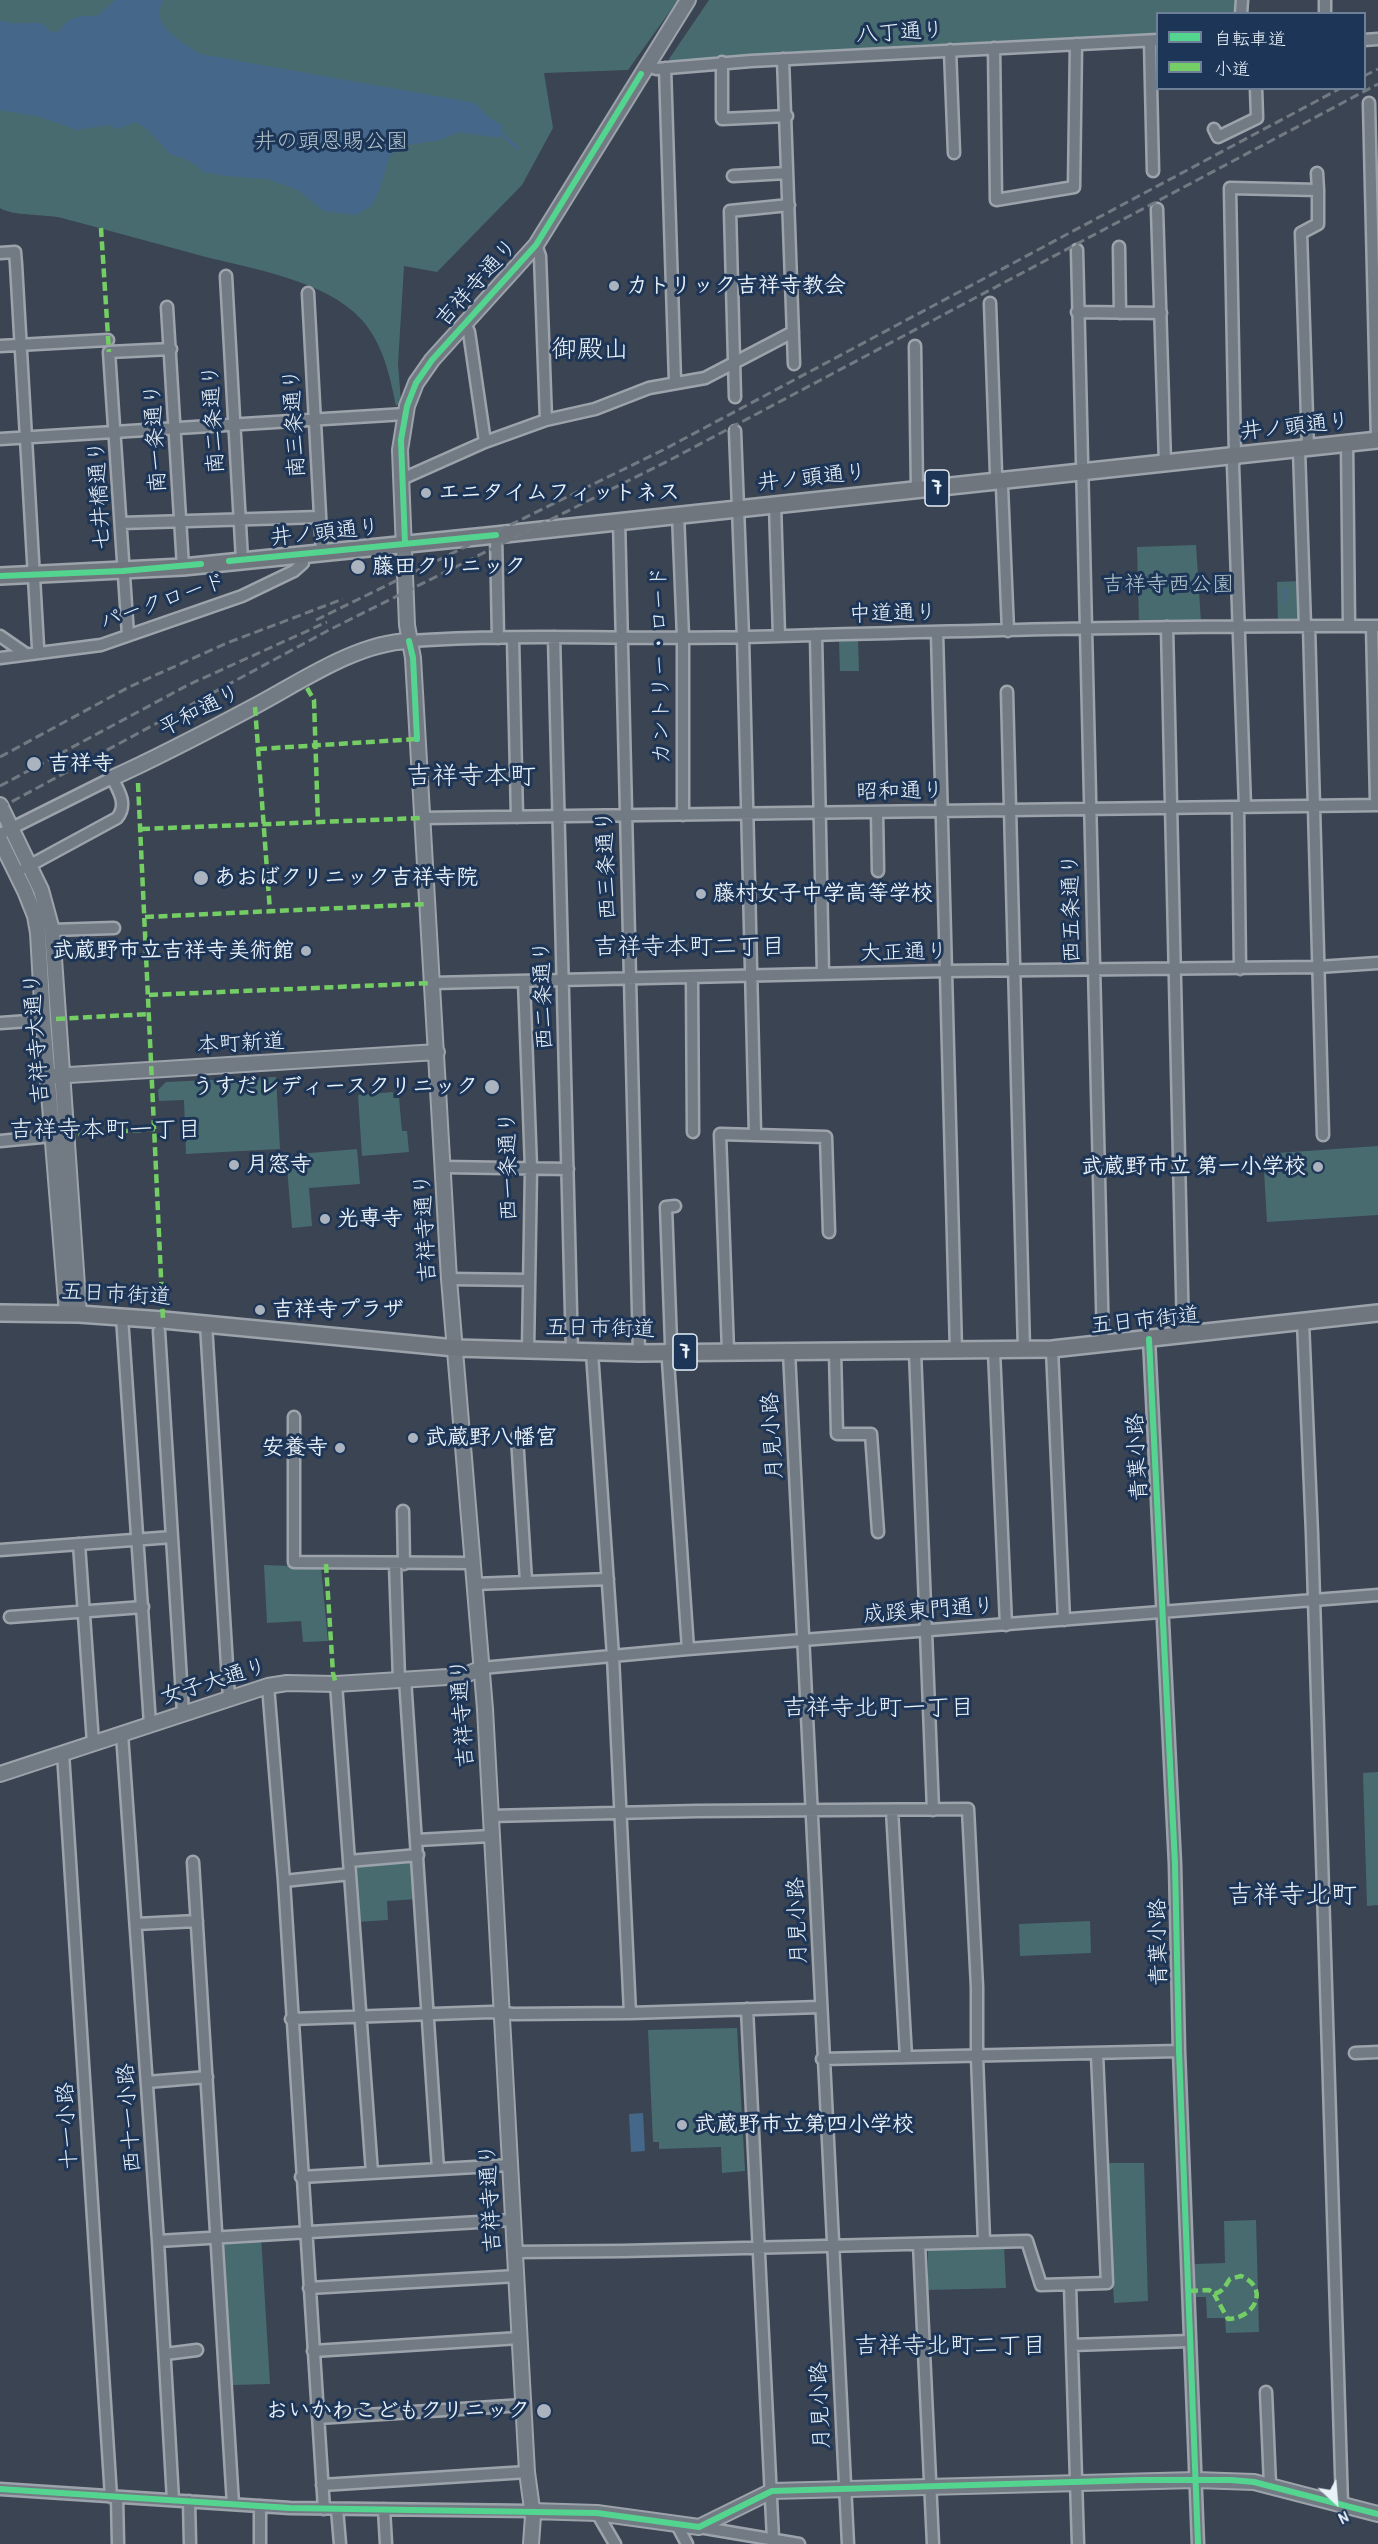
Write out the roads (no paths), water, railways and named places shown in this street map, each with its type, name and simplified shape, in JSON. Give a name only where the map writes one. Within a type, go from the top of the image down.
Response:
[{"type":"main road","name":"吉祥寺通り","points":[[531,2544],[532,2511],[527,2472],[482,1668],[449,1279],[413,658],[409,641],[401,440],[405,414],[416,383],[423,372],[536,245],[688,0]]},
{"type":"main road","name":"井ノ頭通り","points":[[0,576],[183,567],[496,536],[619,520],[1377,440]]},
{"type":"main road","name":"平和通り","points":[[112,778],[208,731],[364,649],[395,641],[409,641]]},
{"type":"main road","name":"吉祥寺大通り","points":[[0,805],[6,831],[30,865],[41,890],[52,930],[55,1076],[73,1314]]},
{"type":"main road","name":"吉祥寺大通り","points":[[0,840],[35,916],[43,1020],[55,1076],[52,1136],[73,1314]]},
{"type":"main road","name":"本町新道","points":[[55,1076],[437,1052]]},
{"type":"main road","name":"五日市街道","points":[[0,1313],[122,1317],[455,1348],[592,1353],[1024,1350],[1103,1344],[1378,1313]]},
{"type":"main road","name":"女子大通り","points":[[0,1774],[183,1712],[268,1686],[287,1683],[336,1684],[463,1676],[482,1668]]},
{"type":"main road","points":[[532,2511],[597,2513],[699,2527],[772,2491],[1196,2480],[1254,2482],[1378,2514]]},
{"type":"street","name":"八丁通り","points":[[647,65],[656,69],[783,59],[1154,41]]},
{"type":"street","points":[[1153,171],[1154,41]]},
{"type":"street","points":[[994,48],[996,200],[1074,187],[1076,44]]},
{"type":"street","points":[[950,50],[954,153]]},
{"type":"street","points":[[783,59],[787,116],[794,364]]},
{"type":"street","points":[[722,63],[722,119],[787,116]]},
{"type":"street","points":[[665,68],[675,381]]},
{"type":"street","points":[[1214,129],[1218,137],[1257,118],[1256,90]]},
{"type":"street","points":[[1369,103],[1374,161],[1377,440]]},
{"type":"street","points":[[733,177],[787,173]]},
{"type":"street","points":[[1317,173],[1318,224],[1301,233],[1307,626],[1323,1136]]},
{"type":"street","points":[[1240,969],[1242,807],[1240,627],[1233,465],[1235,456],[1230,188],[1318,190]]},
{"type":"street","points":[[735,397],[730,211],[789,206]]},
{"type":"street","points":[[1157,209],[1165,463]]},
{"type":"street","points":[[536,245],[540,256],[546,420]]},
{"type":"street","points":[[1119,247],[1120,313]]},
{"type":"street","name":"西五条通り","points":[[1077,250],[1103,1344]]},
{"type":"street","points":[[0,253],[15,252],[38,647]]},
{"type":"street","name":"南二条通り","points":[[226,276],[242,560]]},
{"type":"street","name":"南三条通り","points":[[308,293],[322,552]]},
{"type":"street","points":[[990,303],[996,473],[1002,487],[1008,631]]},
{"type":"street","name":"南一条通り","points":[[167,306],[183,567]]},
{"type":"street","points":[[1077,312],[1161,312]]},
{"type":"street","points":[[465,323],[469,332],[485,442]]},
{"type":"street","points":[[402,479],[485,442],[546,420],[595,409],[649,388],[675,381],[705,378],[793,332]]},
{"type":"street","points":[[0,346],[108,340]]},
{"type":"street","points":[[915,346],[917,490]]},
{"type":"street","name":"七井橋通り","points":[[128,635],[109,352],[171,349]]},
{"type":"street","points":[[0,440],[234,423],[405,414]]},
{"type":"street","points":[[735,431],[743,637],[754,1133]]},
{"type":"street","points":[[1347,443],[1350,626]]},
{"type":"street","points":[[775,504],[779,636]]},
{"type":"street","name":"カントリー・ロード","points":[[678,514],[682,637],[683,815]]},
{"type":"street","points":[[121,523],[320,517]]},
{"type":"street","name":"西三条通り","points":[[619,520],[620,638],[639,1353]]},
{"type":"street","points":[[496,536],[498,638]]},
{"type":"street","name":"パークロード","points":[[0,658],[89,647],[242,596],[294,571],[303,563],[303,554]]},
{"type":"street","points":[[1375,626],[1376,800],[1378,804]]},
{"type":"street","name":"中道通り","points":[[409,641],[554,637],[743,637],[1085,628],[1375,626]]},
{"type":"street","points":[[1167,627],[1183,1335]]},
{"type":"street","points":[[937,633],[956,1351]]},
{"type":"street","points":[[816,635],[823,974]]},
{"type":"street","points":[[0,636],[26,654]]},
{"type":"street","name":"西二条通り","points":[[554,637],[572,1352]]},
{"type":"street","points":[[513,638],[517,817]]},
{"type":"street","points":[[1007,692],[1024,1350]]},
{"type":"street","points":[[16,872],[117,818],[121,813],[123,802],[112,778]]},
{"type":"street","name":"平和通り","points":[[6,831],[112,778]]},
{"type":"street","name":"昭和通り","points":[[422,818],[1378,804]]},
{"type":"street","points":[[877,812],[878,871]]},
{"type":"street","points":[[52,930],[114,928]]},
{"type":"street","name":"大正通り","points":[[432,983],[945,971],[1240,969],[1378,963]]},
{"type":"street","points":[[692,977],[693,1132]]},
{"type":"street","name":"西一条通り","points":[[524,981],[531,1168],[528,1351]]},
{"type":"street","points":[[0,1023],[43,1020]]},
{"type":"street","points":[[728,1351],[720,1134],[754,1133],[826,1137],[829,1232]]},
{"type":"street","points":[[0,1141],[52,1136]]},
{"type":"street","points":[[444,1167],[568,1169]]},
{"type":"street","points":[[675,1206],[666,1207],[671,1342],[668,1361],[688,1649]]},
{"type":"street","points":[[449,1279],[529,1280]]},
{"type":"street","points":[[122,1317],[150,1724]]},
{"type":"street","points":[[1303,1322],[1314,1600],[1342,2504]]},
{"type":"street","points":[[206,1324],[229,1698]]},
{"type":"street","points":[[159,1331],[183,1712]]},
{"type":"street","name":"青葉小路","points":[[1149,1339],[1175,1864],[1179,2051],[1198,2544]]},
{"type":"street","points":[[1052,1348],[1064,1620]]},
{"type":"street","points":[[915,1351],[933,1810]]},
{"type":"street","points":[[994,1351],[1006,1625]]},
{"type":"street","name":"月見小路","points":[[789,1352],[802,1641],[813,1811],[822,2059],[834,2245],[848,2544]]},
{"type":"street","points":[[835,1352],[837,1434],[871,1434],[878,1532]]},
{"type":"street","points":[[592,1353],[594,1410],[613,1656],[630,2013]]},
{"type":"street","points":[[294,1418],[294,1562],[473,1563]]},
{"type":"street","points":[[517,1437],[526,1581]]},
{"type":"street","points":[[403,1511],[399,1564],[402,1679],[417,1840],[438,2169]]},
{"type":"street","points":[[0,1550],[172,1537]]},
{"type":"street","points":[[79,1544],[93,1743]]},
{"type":"street","points":[[474,1584],[608,1579]]},
{"type":"street","name":"成蹊東門通り","points":[[482,1668],[688,1649],[1378,1595]]},
{"type":"street","points":[[10,1617],[143,1606]]},
{"type":"street","points":[[336,1684],[372,2173]]},
{"type":"street","points":[[268,1686],[284,1881],[301,2177],[324,2509]]},
{"type":"street","name":"西十一小路","points":[[122,1734],[158,2241],[173,2500]]},
{"type":"street","name":"十一小路","points":[[63,1753],[118,2544]]},
{"type":"street","points":[[490,1816],[968,1809],[977,1987],[977,2057],[984,2241]]},
{"type":"street","points":[[892,1810],[906,2057]]},
{"type":"street","points":[[417,1840],[491,1836]]},
{"type":"street","points":[[349,1861],[418,1855]]},
{"type":"street","points":[[193,1862],[233,2504]]},
{"type":"street","points":[[284,1881],[350,1874]]},
{"type":"street","points":[[136,1924],[197,1921]]},
{"type":"street","points":[[291,2019],[820,2007]]},
{"type":"street","points":[[747,2009],[773,2539]]},
{"type":"street","points":[[822,2059],[1179,2051]]},
{"type":"street","points":[[1355,2053],[1378,2052]]},
{"type":"street","points":[[515,2252],[1027,2241],[1041,2285],[1107,2283],[1097,2054]]},
{"type":"street","points":[[147,2082],[207,2078]]},
{"type":"street","points":[[301,2177],[510,2164]]},
{"type":"street","points":[[158,2241],[513,2220]]},
{"type":"street","points":[[919,2244],[933,2544]]},
{"type":"street","points":[[309,2288],[517,2276]]},
{"type":"street","points":[[1070,2285],[1077,2544]]},
{"type":"street","points":[[313,2351],[520,2338]]},
{"type":"street","points":[[1072,2345],[1190,2341]]},
{"type":"street","points":[[165,2354],[197,2350]]},
{"type":"street","points":[[1266,2392],[1270,2486]]},
{"type":"street","points":[[318,2418],[524,2406]]},
{"type":"street","points":[[322,2485],[527,2472]]},
{"type":"street","points":[[0,2489],[324,2509],[532,2511]]},
{"type":"street","points":[[189,2501],[190,2544]]},
{"type":"street","points":[[260,2506],[260,2544]]},
{"type":"street","points":[[337,2509],[340,2544]]},
{"type":"street","points":[[384,2509],[386,2544]]},
{"type":"street","points":[[597,2513],[615,2544]]},
{"type":"street","points":[[676,2523],[687,2544]]},
{"type":"street","points":[[699,2527],[799,2544]]},
{"type":"water","points":[[115,0],[164,0],[160,9],[163,25],[169,32],[200,54],[475,103],[490,118],[503,126],[499,138],[459,132],[440,140],[401,146],[390,156],[378,194],[371,206],[356,215],[324,211],[298,190],[267,179],[204,172],[190,161],[170,154],[148,130],[136,122],[117,129],[108,125],[77,130],[40,117],[0,110],[0,20],[10,23],[42,23],[51,32],[59,31],[71,19],[97,16]]},
{"type":"water","points":[[643,2113],[645,2151],[631,2152],[629,2114]]},
{"type":"waterway","points":[[500,133],[518,148]]},
{"type":"waterway","points":[[1284,589],[1287,591],[1284,602]]},
{"type":"railway","points":[[1366,75],[1378,69]]},
{"type":"railway","points":[[0,808],[329,630],[668,461],[1378,84]]},
{"type":"railway","points":[[316,620],[663,450],[1337,90]]},
{"type":"railway","points":[[0,757],[129,687],[227,643],[343,599]]},
{"type":"railway","points":[[0,786],[188,685],[327,622]]},
{"type":"place","name":"カトリック吉祥寺教会","points":[[614,286]]},
{"type":"place","name":"エニタイムフィットネス","points":[[426,493]]},
{"type":"place","name":"藤田クリニック","points":[[358,567]]},
{"type":"place","name":"吉祥寺","points":[[34,764]]},
{"type":"place","name":"あおばクリニック吉祥寺院","points":[[201,878]]},
{"type":"place","name":"藤村女子中学高等学校","points":[[701,894]]},
{"type":"place","name":"武蔵野市立吉祥寺美術館","points":[[306,951]]},
{"type":"place","name":"うすだレディースクリニック","points":[[492,1087]]},
{"type":"place","name":"月窓寺","points":[[234,1165]]},
{"type":"place","name":"武蔵野市立 第一小学校","points":[[1318,1167]]},
{"type":"place","name":"光専寺","points":[[325,1219]]},
{"type":"place","name":"吉祥寺プラザ","points":[[260,1310]]},
{"type":"place","name":"武蔵野八幡宮","points":[[413,1438]]},
{"type":"place","name":"安養寺","points":[[340,1448]]},
{"type":"place","name":"武蔵野市立第四小学校","points":[[682,2125]]},
{"type":"place","name":"おいかわこどもクリニック","points":[[544,2411]]},
{"type":"district","name":"御殿山","points":[[590,350]]},
{"type":"district","name":"吉祥寺本町","points":[[471,777]]},
{"type":"district","name":"吉祥寺本町二丁目","points":[[689,948]]},
{"type":"district","name":"吉祥寺本町一丁目","points":[[105,1131]]},
{"type":"district","name":"吉祥寺北町一丁目","points":[[878,1709]]},
{"type":"district","name":"吉祥寺北町","points":[[1292,1896]]},
{"type":"district","name":"吉祥寺北町二丁目","points":[[950,2347]]},
{"type":"park label","name":"井の頭恩賜公園","points":[[331,142]]},
{"type":"park label","name":"吉祥寺西公園","points":[[1168,585]]}]
